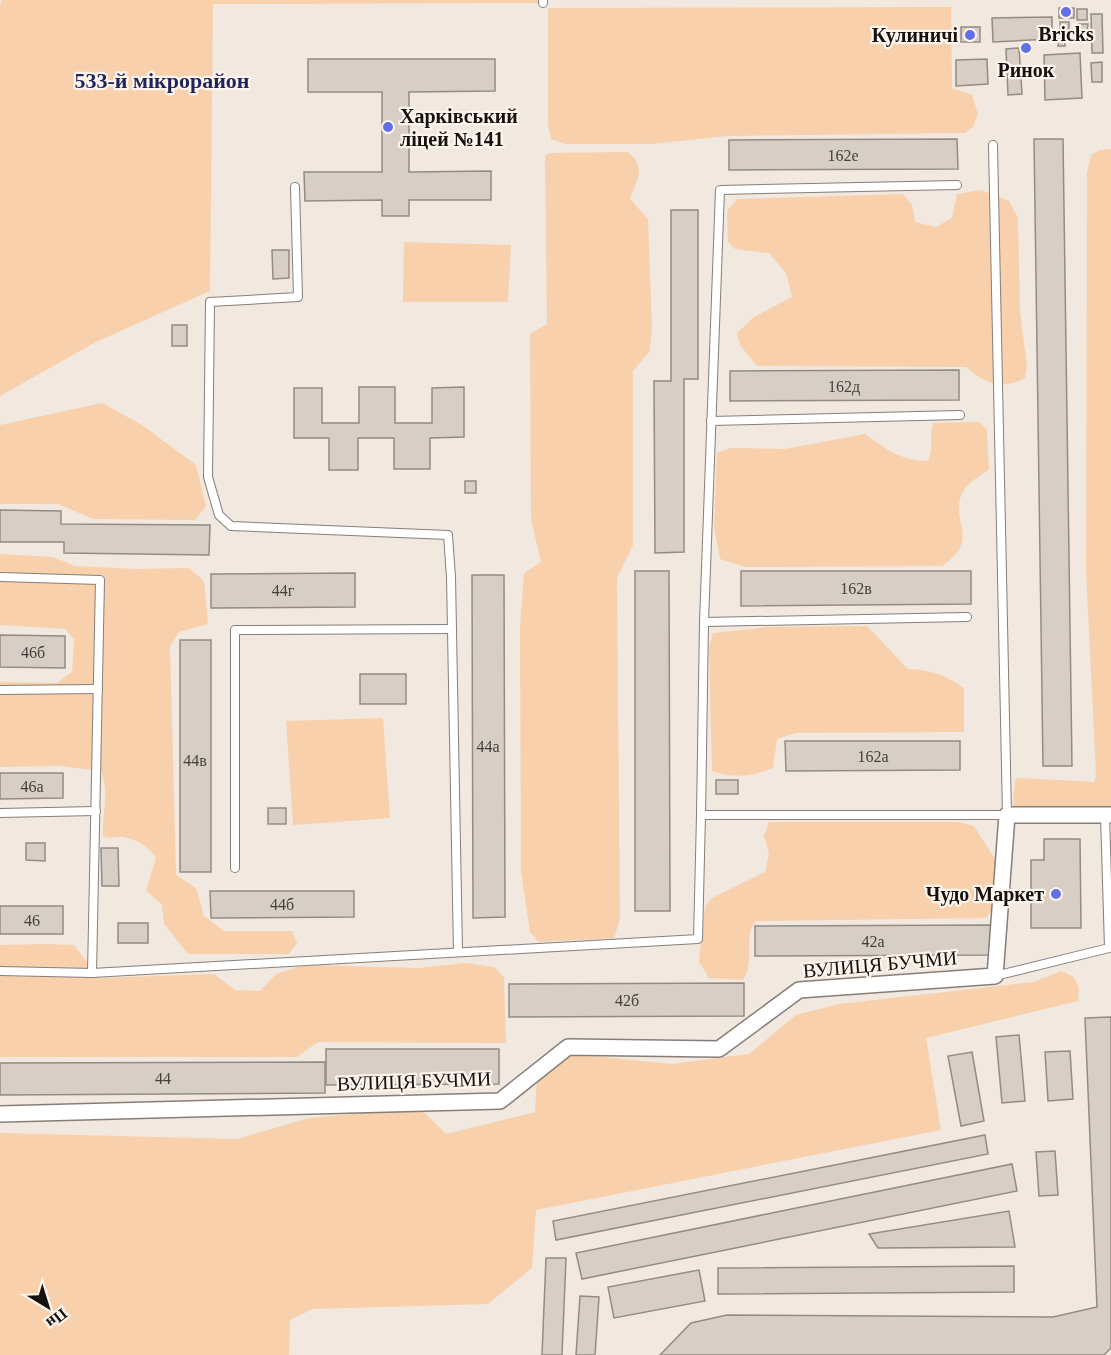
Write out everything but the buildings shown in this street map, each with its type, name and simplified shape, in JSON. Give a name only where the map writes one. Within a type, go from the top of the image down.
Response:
[{"type":"street","points":[[995,976],[1007,815],[1108,815]]},
{"type":"street","name":"ВУЛИЦЯ БУЧМИ","points":[[0,1114],[500,1101],[568,1047],[719,1049],[799,990],[995,976]]},
{"type":"lane","points":[[702,815],[1007,815],[993,146]]},
{"type":"lane","points":[[0,971],[92,973],[698,939],[704,622],[720,190],[957,185]]},
{"type":"lane","points":[[295,187],[298,297],[210,302],[208,477],[219,515],[231,526],[448,535],[458,952]]},
{"type":"lane","points":[[711,421],[960,416]]},
{"type":"lane","points":[[0,577],[100,580],[92,973]]},
{"type":"lane","points":[[704,622],[967,617]]},
{"type":"lane","points":[[235,868],[235,630],[452,629]]},
{"type":"lane","points":[[0,690],[98,689]]},
{"type":"lane","points":[[0,813],[96,810]]},
{"type":"lane","points":[[995,976],[1109,948],[1108,815]]},
{"type":"shaded area","points":[[2,0],[543,0],[543,3],[213,4],[210,291],[96,342],[0,396],[0,5]]},
{"type":"shaded area","points":[[951,7],[952,88],[972,95],[978,114],[973,127],[965,133],[727,136],[652,144],[565,144],[551,139],[548,124],[548,8]]},
{"type":"shaded area","points":[[1111,149],[1111,813],[1019,811],[1013,807],[1015,780],[1019,778],[1094,782],[1096,776],[1086,571],[1087,173],[1091,155],[1100,150]]},
{"type":"shaded area","points":[[628,152],[639,168],[630,199],[648,219],[652,327],[650,351],[633,371],[633,545],[617,578],[620,919],[614,938],[539,942],[530,932],[521,871],[520,627],[524,573],[541,562],[531,519],[530,334],[547,324],[545,156],[549,153]]},
{"type":"shaded area","points":[[981,190],[1009,201],[1018,218],[1020,311],[1027,367],[1025,378],[1008,384],[994,383],[966,367],[757,366],[740,345],[737,333],[754,317],[792,297],[786,273],[769,253],[735,249],[728,242],[727,211],[737,199],[903,194],[912,205],[915,222],[936,227],[952,218],[957,194]]},
{"type":"shaded area","points":[[404,242],[511,245],[508,302],[403,302]]},
{"type":"shaded area","points":[[102,403],[142,425],[196,465],[206,506],[195,520],[93,519],[58,504],[0,504],[0,425]]},
{"type":"shaded area","points":[[979,422],[987,430],[989,469],[964,490],[959,510],[963,537],[961,546],[954,556],[942,566],[746,567],[720,559],[714,528],[717,453],[730,448],[785,449],[865,434],[902,456],[928,461],[933,423]]},
{"type":"shaded area","points":[[0,554],[53,557],[75,566],[136,569],[189,568],[204,581],[208,624],[179,632],[170,646],[176,875],[196,888],[204,916],[224,931],[292,931],[297,943],[289,954],[188,954],[164,924],[162,905],[146,890],[156,858],[146,847],[133,840],[103,836],[105,796],[101,771],[61,766],[0,767],[0,682],[57,683],[72,672],[74,639],[65,629],[0,625]]},
{"type":"shaded area","points":[[867,626],[908,669],[938,674],[964,688],[964,732],[796,733],[777,739],[773,768],[743,776],[712,771],[709,648],[713,633],[769,627]]},
{"type":"shaded area","points":[[383,718],[390,818],[293,825],[286,721]]},
{"type":"shaded area","points":[[769,822],[958,822],[974,826],[999,865],[995,905],[986,918],[756,921],[750,934],[749,965],[743,980],[709,978],[699,962],[705,907],[712,898],[765,872],[769,853],[764,836]]},
{"type":"shaded area","points":[[0,945],[74,945],[99,978],[214,974],[235,990],[260,991],[276,974],[304,965],[419,968],[466,963],[494,967],[504,977],[506,1043],[318,1042],[297,1057],[0,1057]]},
{"type":"shaded area","points":[[1061,971],[1074,977],[1079,988],[1078,1001],[926,1038],[941,1130],[536,1210],[532,1268],[488,1304],[313,1309],[290,1320],[289,1355],[0,1355],[0,1133],[237,1139],[309,1118],[420,1108],[446,1134],[535,1112],[537,1078],[572,1054],[672,1064],[749,1054],[796,1015],[839,1004],[1033,982]]},
{"type":"place","name":"Bricks","points":[[1066,12]]},
{"type":"place","name":"Кулиничі","points":[[970,35]]},
{"type":"place","name":"Ринок","points":[[1026,48]]},
{"type":"place","name":"Харківський ліцей №141","points":[[388,127]]},
{"type":"place","name":"Чудо Маркет","points":[[1056,894]]},
{"type":"district","name":"533-й мікрорайон","points":[[162,80]]}]
